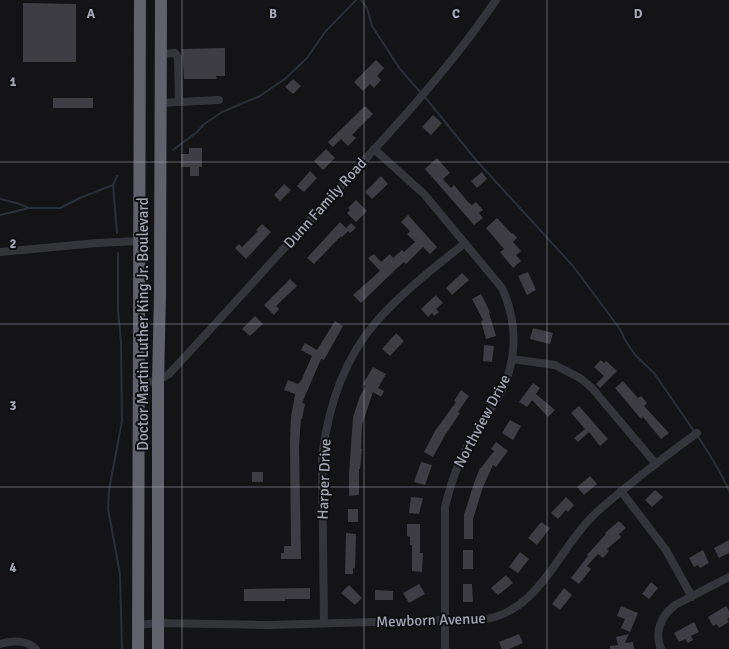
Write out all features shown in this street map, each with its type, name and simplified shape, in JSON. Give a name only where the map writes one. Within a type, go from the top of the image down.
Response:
[{"type":"highway","name":"Doctor Martin Luther King Jr. Boulevard","points":[[138,649],[138,241],[140,0]]},
{"type":"highway","name":"Doctor Martin Luther King Jr. Boulevard","points":[[158,649],[158,381],[160,294],[161,0]]},
{"type":"street","name":"Dunn Family Road","points":[[158,381],[169,374],[374,149],[445,68],[496,0]]},
{"type":"street","points":[[161,54],[174,54],[178,58],[179,102]]},
{"type":"street","points":[[160,103],[220,100]]},
{"type":"street","name":"Northview Drive","points":[[374,149],[424,194],[502,288],[506,295],[514,328],[514,342],[510,370],[503,388],[460,460],[448,491],[445,507],[445,649]]},
{"type":"street","points":[[0,252],[97,243],[138,241]]},
{"type":"street","name":"Harper Drive","points":[[324,623],[322,457],[330,412],[340,381],[356,351],[376,323],[393,304],[410,288],[465,243]]},
{"type":"street","points":[[512,359],[555,365],[580,378],[592,388],[656,464]]},
{"type":"street","points":[[138,383],[158,381]]},
{"type":"street","name":"Mewborn Avenue","points":[[138,625],[158,623],[269,625],[445,620],[472,621],[493,618],[522,604],[538,588],[585,524],[621,491],[697,433]]},
{"type":"street","points":[[621,491],[666,550],[692,597]]},
{"type":"street","points":[[661,649],[658,629],[664,615],[675,605],[729,578]]},
{"type":"street","points":[[0,644],[15,641],[26,642],[36,649]]},
{"type":"building","points":[[23,3],[76,4],[76,62],[23,62]]},
{"type":"building","points":[[225,48],[225,76],[216,76],[217,79],[184,79],[182,49]]},
{"type":"building","points":[[376,60],[384,68],[377,76],[381,80],[374,88],[370,84],[363,91],[354,82]]},
{"type":"building","points":[[293,79],[301,86],[293,94],[285,87]]},
{"type":"building","points":[[53,98],[93,98],[93,108],[53,108]]},
{"type":"building","points":[[365,106],[373,114],[352,135],[356,138],[348,146],[341,139],[333,147],[328,142]]},
{"type":"building","points":[[433,115],[442,123],[431,135],[422,127]]},
{"type":"building","points":[[189,148],[202,148],[202,167],[199,167],[199,176],[190,176],[190,167],[181,167],[181,154],[189,154]]},
{"type":"building","points":[[326,149],[335,158],[323,170],[314,161]]},
{"type":"building","points":[[437,158],[450,173],[443,179],[451,188],[454,185],[468,202],[472,205],[476,202],[483,210],[479,213],[483,218],[474,225],[425,169]]},
{"type":"building","points":[[310,171],[317,178],[304,192],[297,186]]},
{"type":"building","points":[[482,172],[487,179],[477,188],[471,181]]},
{"type":"building","points":[[381,176],[388,184],[372,199],[365,192]]},
{"type":"building","points":[[284,184],[291,190],[280,201],[274,195]]},
{"type":"building","points":[[356,200],[367,211],[356,222],[347,213],[350,210],[348,208]]},
{"type":"building","points":[[408,215],[437,247],[430,254],[423,247],[406,264],[404,262],[396,269],[361,303],[353,295],[380,271],[368,258],[374,254],[381,262],[390,254],[393,258],[402,250],[404,252],[415,242],[407,234],[410,231],[401,222]]},
{"type":"building","points":[[497,218],[517,238],[513,242],[521,251],[516,255],[521,261],[513,268],[500,252],[504,249],[486,228]]},
{"type":"building","points":[[340,222],[346,228],[351,223],[356,228],[350,233],[348,231],[342,237],[341,236],[314,264],[307,258]]},
{"type":"building","points":[[262,224],[271,232],[246,259],[235,248],[239,244],[242,247],[258,231],[256,230]]},
{"type":"building","points":[[528,272],[536,290],[527,295],[518,276]]},
{"type":"building","points":[[462,273],[469,280],[452,295],[446,288]]},
{"type":"building","points":[[290,279],[297,286],[276,306],[279,309],[274,315],[264,305]]},
{"type":"building","points":[[481,294],[490,312],[489,313],[496,336],[486,339],[481,321],[483,320],[472,299]]},
{"type":"building","points":[[436,295],[443,303],[436,309],[439,312],[434,316],[432,313],[428,317],[421,309]]},
{"type":"building","points":[[255,316],[263,324],[250,336],[242,329]]},
{"type":"building","points":[[335,321],[343,326],[324,360],[321,359],[302,403],[305,404],[301,419],[299,446],[301,559],[281,559],[281,553],[284,553],[284,546],[291,546],[290,442],[291,417],[295,394],[284,390],[288,380],[298,384],[301,381],[312,356],[301,350],[305,343],[317,350]]},
{"type":"building","points":[[533,328],[553,333],[550,344],[530,339]]},
{"type":"building","points":[[396,333],[404,341],[390,356],[382,349]]},
{"type":"building","points":[[484,345],[494,346],[492,362],[483,361]]},
{"type":"building","points":[[601,360],[604,363],[606,361],[617,371],[600,388],[596,384],[604,376],[594,367]]},
{"type":"building","points":[[373,367],[386,374],[378,388],[384,391],[381,397],[373,392],[362,425],[359,495],[349,496],[353,417],[360,396],[366,386],[363,384]]},
{"type":"building","points":[[623,381],[638,398],[641,396],[647,403],[644,406],[669,433],[661,439],[643,417],[641,419],[615,388]]},
{"type":"building","points":[[533,383],[540,388],[536,394],[555,410],[548,417],[532,400],[527,407],[519,402]]},
{"type":"building","points":[[461,390],[469,396],[458,412],[460,413],[445,435],[433,457],[424,452],[435,431],[456,402],[454,401]]},
{"type":"building","points":[[579,406],[608,439],[600,446],[589,432],[578,442],[574,438],[585,429],[571,413]]},
{"type":"building","points":[[510,420],[521,426],[513,440],[502,433]]},
{"type":"building","points":[[496,442],[508,451],[496,467],[493,465],[483,487],[473,519],[473,539],[464,539],[464,515],[474,483],[480,468],[494,451],[491,449]]},
{"type":"building","points":[[421,462],[432,465],[425,485],[414,482]]},
{"type":"building","points":[[252,472],[263,472],[263,482],[252,482]]},
{"type":"building","points":[[590,476],[597,484],[584,495],[577,487]]},
{"type":"building","points":[[655,490],[663,497],[652,507],[645,500]]},
{"type":"building","points":[[411,497],[423,498],[419,514],[409,513]]},
{"type":"building","points":[[566,497],[574,505],[568,512],[566,510],[558,519],[551,513]]},
{"type":"building","points":[[348,509],[358,509],[358,522],[348,522]]},
{"type":"building","points":[[619,521],[626,528],[619,534],[621,537],[607,549],[609,551],[603,558],[598,554],[587,566],[591,569],[579,584],[571,578],[588,556],[587,555],[606,534],[605,533]]},
{"type":"building","points":[[541,522],[550,528],[537,545],[528,538]]},
{"type":"building","points":[[407,524],[420,524],[420,553],[423,553],[422,572],[412,571],[412,545],[410,545],[410,537],[407,536]]},
{"type":"building","points":[[346,533],[356,534],[355,569],[353,568],[353,574],[345,574]]},
{"type":"building","points":[[729,540],[729,553],[719,558],[714,548]]},
{"type":"building","points":[[463,550],[473,550],[473,569],[463,569]]},
{"type":"building","points":[[703,550],[709,563],[700,568],[698,565],[694,567],[689,558]]},
{"type":"building","points":[[520,552],[529,559],[518,573],[509,567]]},
{"type":"building","points":[[506,575],[513,583],[498,595],[491,588]]},
{"type":"building","points":[[651,582],[658,588],[649,599],[642,594]]},
{"type":"building","points":[[419,584],[425,594],[409,603],[403,593]]},
{"type":"building","points":[[463,584],[472,584],[473,602],[463,602]]},
{"type":"building","points":[[349,585],[362,598],[355,605],[341,593]]},
{"type":"building","points":[[310,588],[310,599],[285,599],[285,601],[244,601],[244,589]]},
{"type":"building","points":[[564,588],[572,595],[560,610],[552,604]]},
{"type":"building","points":[[375,590],[393,591],[393,600],[375,600]]},
{"type":"building","points":[[621,606],[638,613],[630,632],[621,628],[625,619],[617,616]]},
{"type":"building","points":[[726,606],[729,611],[729,618],[727,619],[729,622],[719,628],[717,624],[713,626],[708,617]]},
{"type":"building","points":[[694,622],[699,632],[691,636],[693,640],[688,643],[685,639],[679,642],[674,633]]},
{"type":"building","points":[[519,634],[523,643],[509,649],[502,649],[499,642]]},
{"type":"building","points":[[629,634],[625,643],[633,642],[634,649],[610,649],[610,646],[618,645],[616,637]]},
{"type":"waterway","points":[[173,150],[197,132],[203,125],[222,112],[260,96],[286,78],[307,58],[325,32],[356,0]]},
{"type":"waterway","points":[[361,0],[367,8],[372,26],[400,69],[421,93]]},
{"type":"waterway","points":[[424,96],[476,160],[573,266],[620,329],[625,340],[636,356],[654,373],[694,431]]},
{"type":"waterway","points":[[0,215],[29,208],[60,208],[82,197],[113,185],[117,176]]},
{"type":"waterway","points":[[113,185],[117,233]]},
{"type":"waterway","points":[[0,199],[17,203],[29,208]]},
{"type":"waterway","points":[[118,253],[118,310],[121,342],[122,421],[109,490],[108,509],[120,574],[122,649]]},
{"type":"waterway","points":[[697,435],[710,455],[729,491]]}]
